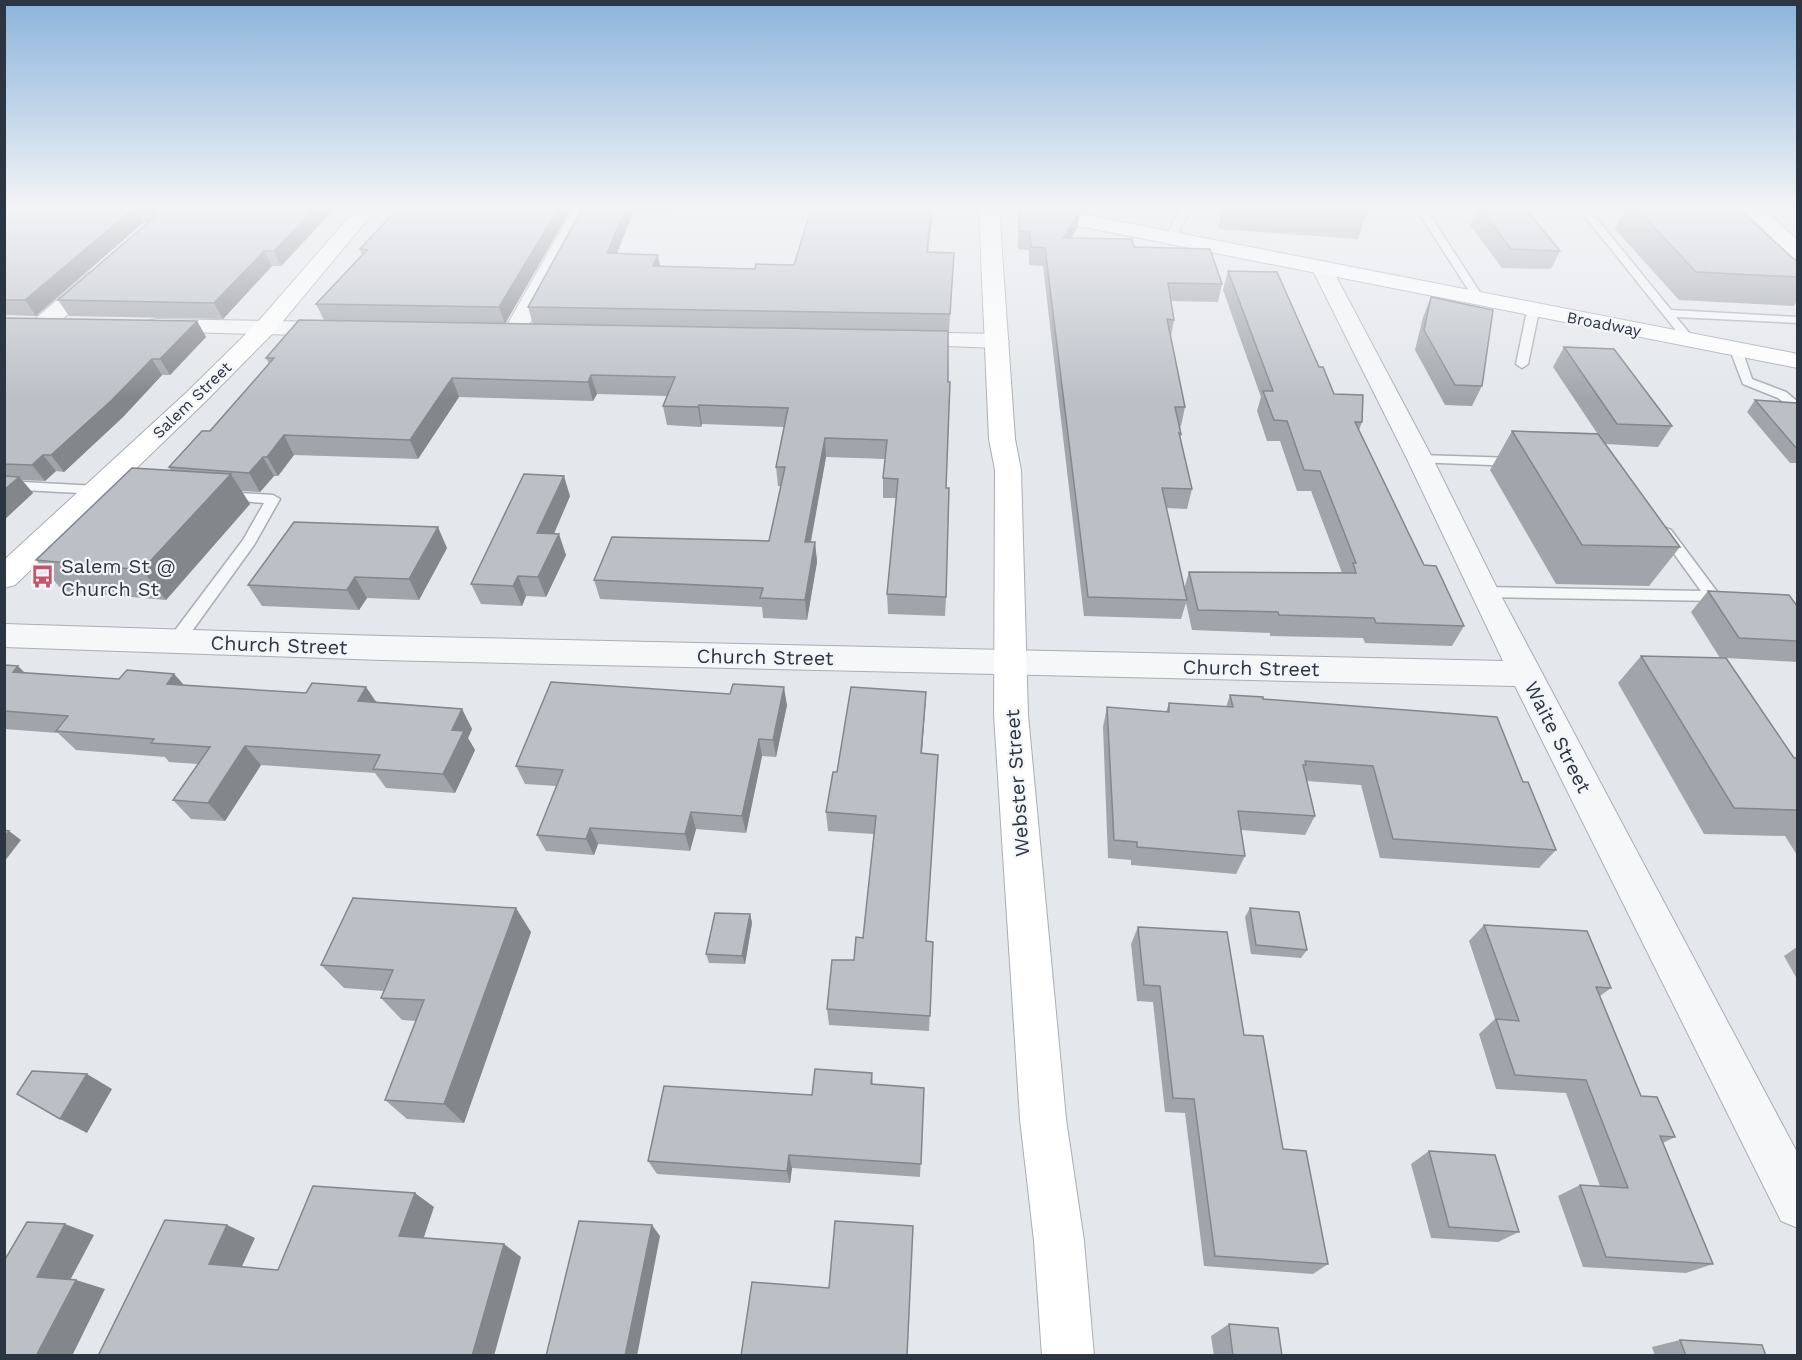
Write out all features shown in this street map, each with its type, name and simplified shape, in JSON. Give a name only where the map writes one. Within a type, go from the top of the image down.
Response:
[{"type":"main road","name":"Salem Street","points":[[4,578],[102,493],[265,328],[313,272]]},
{"type":"main road","name":"Webster Street","points":[[993,272],[1002,439],[1008,470],[1011,715],[1043,1119],[1059,1241],[1068,1356]]},
{"type":"main road","name":"Broadway","points":[[1348,272],[1533,311],[1797,361]]},
{"type":"street","points":[[78,325],[33,324],[100,272]]},
{"type":"street","points":[[490,331],[525,332],[553,272]]},
{"type":"street","name":"Waite Street","points":[[1325,272],[1420,459],[1525,674],[1797,1204]]},
{"type":"street","points":[[136,326],[361,330]]},
{"type":"street","points":[[878,339],[997,341]]},
{"type":"street","name":"Church Street","points":[[4,634],[382,648],[1525,674]]},
{"type":"lane","points":[[1462,272],[1480,300]]},
{"type":"lane","points":[[1635,272],[1690,341]]},
{"type":"lane","points":[[1522,364],[1533,311]]},
{"type":"lane","points":[[1668,313],[1797,321]]},
{"type":"lane","points":[[1736,350],[1747,381],[1782,395],[1797,409]]},
{"type":"lane","points":[[1782,395],[1797,395]]},
{"type":"lane","points":[[1420,459],[1524,462]]},
{"type":"lane","points":[[4,485],[102,493]]},
{"type":"lane","points":[[176,641],[249,542],[273,499],[213,495]]},
{"type":"lane","points":[[1484,592],[1713,597],[1658,522]]},
{"type":"building","points":[[4,272],[58,272],[25,300],[4,300]]},
{"type":"building","points":[[90,272],[243,272],[214,303],[58,300]]},
{"type":"building","points":[[346,272],[520,272],[499,307],[316,304]]},
{"type":"building","points":[[547,272],[953,272],[950,314],[528,307]]},
{"type":"building","points":[[1048,272],[1218,272],[1222,284],[1168,283],[1174,320],[1167,319],[1185,407],[1175,407],[1192,489],[1162,488],[1187,600],[1088,597]]},
{"type":"building","points":[[1229,272],[1277,272],[1319,367],[1323,367],[1334,394],[1363,395],[1362,422],[1355,422],[1424,565],[1436,566],[1464,626],[1376,623],[1374,618],[1279,615],[1278,612],[1198,610],[1189,572],[1356,573],[1353,563],[1356,563],[1320,471],[1304,470],[1287,421],[1274,420],[1263,391],[1273,391]]},
{"type":"building","points":[[1705,272],[1797,272],[1797,277]]},
{"type":"building","points":[[1431,297],[1493,310],[1482,386],[1455,385],[1424,330]]},
{"type":"building","points":[[4,318],[197,321],[160,359],[152,359],[112,400],[51,455],[43,455],[32,465],[4,464]]},
{"type":"building","points":[[299,320],[948,331],[948,382],[950,382],[946,488],[949,488],[946,597],[887,594],[898,479],[883,478],[887,440],[825,438],[805,542],[815,542],[805,600],[760,598],[763,588],[594,580],[612,537],[769,541],[785,467],[776,467],[788,408],[663,406],[675,377],[591,375],[588,382],[452,378],[410,440],[284,435],[267,457],[263,457],[249,473],[169,467],[202,431],[210,431],[274,358],[266,358]]},
{"type":"building","points":[[1564,347],[1614,349],[1672,426],[1617,424]]},
{"type":"building","points":[[1755,400],[1797,403],[1797,449]]},
{"type":"building","points":[[1512,431],[1598,434],[1680,547],[1582,545]]},
{"type":"building","points":[[132,468],[231,474],[142,570],[36,560]]},
{"type":"building","points":[[524,474],[564,476],[537,533],[559,534],[538,577],[518,576],[513,586],[471,584]]},
{"type":"building","points":[[4,476],[19,477],[4,490]]},
{"type":"building","points":[[294,522],[438,527],[409,579],[355,577],[347,590],[248,585]]},
{"type":"building","points":[[1708,591],[1789,595],[1797,606],[1797,641],[1739,638]]},
{"type":"building","points":[[1641,656],[1726,658],[1794,758],[1797,758],[1797,810],[1734,808]]},
{"type":"building","points":[[4,665],[18,666],[13,672],[119,679],[127,670],[174,674],[167,684],[306,693],[312,683],[366,687],[358,701],[462,709],[452,730],[464,731],[443,774],[373,769],[380,755],[245,746],[208,803],[173,800],[210,747],[151,743],[154,739],[56,731],[68,716],[4,711]]},
{"type":"building","points":[[551,682],[730,694],[733,684],[784,687],[773,740],[759,739],[742,816],[691,812],[685,834],[590,828],[586,839],[537,835],[563,770],[516,766]]},
{"type":"building","points":[[851,687],[926,692],[921,753],[938,755],[926,941],[933,942],[930,1016],[827,1009],[832,960],[854,960],[856,937],[863,938],[876,816],[826,812],[833,772],[837,772]]},
{"type":"building","points":[[1230,695],[1497,717],[1523,782],[1528,782],[1556,850],[1393,839],[1373,766],[1305,761],[1306,765],[1303,765],[1315,816],[1238,811],[1245,856],[1137,847],[1137,842],[1114,840],[1107,707],[1169,712],[1169,703],[1233,707]]},
{"type":"building","points":[[353,898],[516,908],[444,1104],[385,1100],[424,1000],[381,998],[393,970],[321,965]]},
{"type":"building","points":[[1250,908],[1299,912],[1307,950],[1256,945]]},
{"type":"building","points":[[715,913],[750,914],[742,956],[706,954]]},
{"type":"building","points":[[1484,925],[1587,931],[1611,988],[1596,987],[1641,1096],[1657,1097],[1675,1137],[1660,1136],[1713,1264],[1606,1257],[1580,1185],[1628,1188],[1586,1080],[1515,1075],[1496,1019],[1519,1021]]},
{"type":"building","points":[[1138,927],[1227,932],[1244,1035],[1263,1036],[1283,1149],[1306,1151],[1328,1264],[1215,1256],[1194,1099],[1173,1098],[1160,986],[1144,985]]},
{"type":"building","points":[[815,1069],[872,1073],[871,1084],[924,1088],[921,1164],[789,1155],[787,1171],[648,1161],[664,1086],[812,1095]]},
{"type":"building","points":[[32,1071],[87,1074],[60,1119],[17,1094]]},
{"type":"building","points":[[1429,1151],[1495,1155],[1519,1232],[1449,1227]]},
{"type":"building","points":[[313,1186],[415,1193],[399,1236],[504,1244],[472,1356],[98,1356],[165,1220],[227,1225],[209,1264],[278,1270]]},
{"type":"building","points":[[579,1221],[652,1225],[625,1356],[546,1356]]},
{"type":"building","points":[[835,1221],[913,1226],[907,1356],[741,1356],[752,1282],[829,1288]]},
{"type":"building","points":[[27,1222],[65,1224],[37,1277],[76,1280],[36,1356],[4,1356],[4,1261]]},
{"type":"building","points":[[1229,1324],[1278,1328],[1282,1356],[1233,1356]]},
{"type":"building","points":[[1680,1340],[1762,1345],[1766,1356],[1686,1356]]},
{"type":"place","name":"Salem St @ Church St","points":[[43,577]]}]
